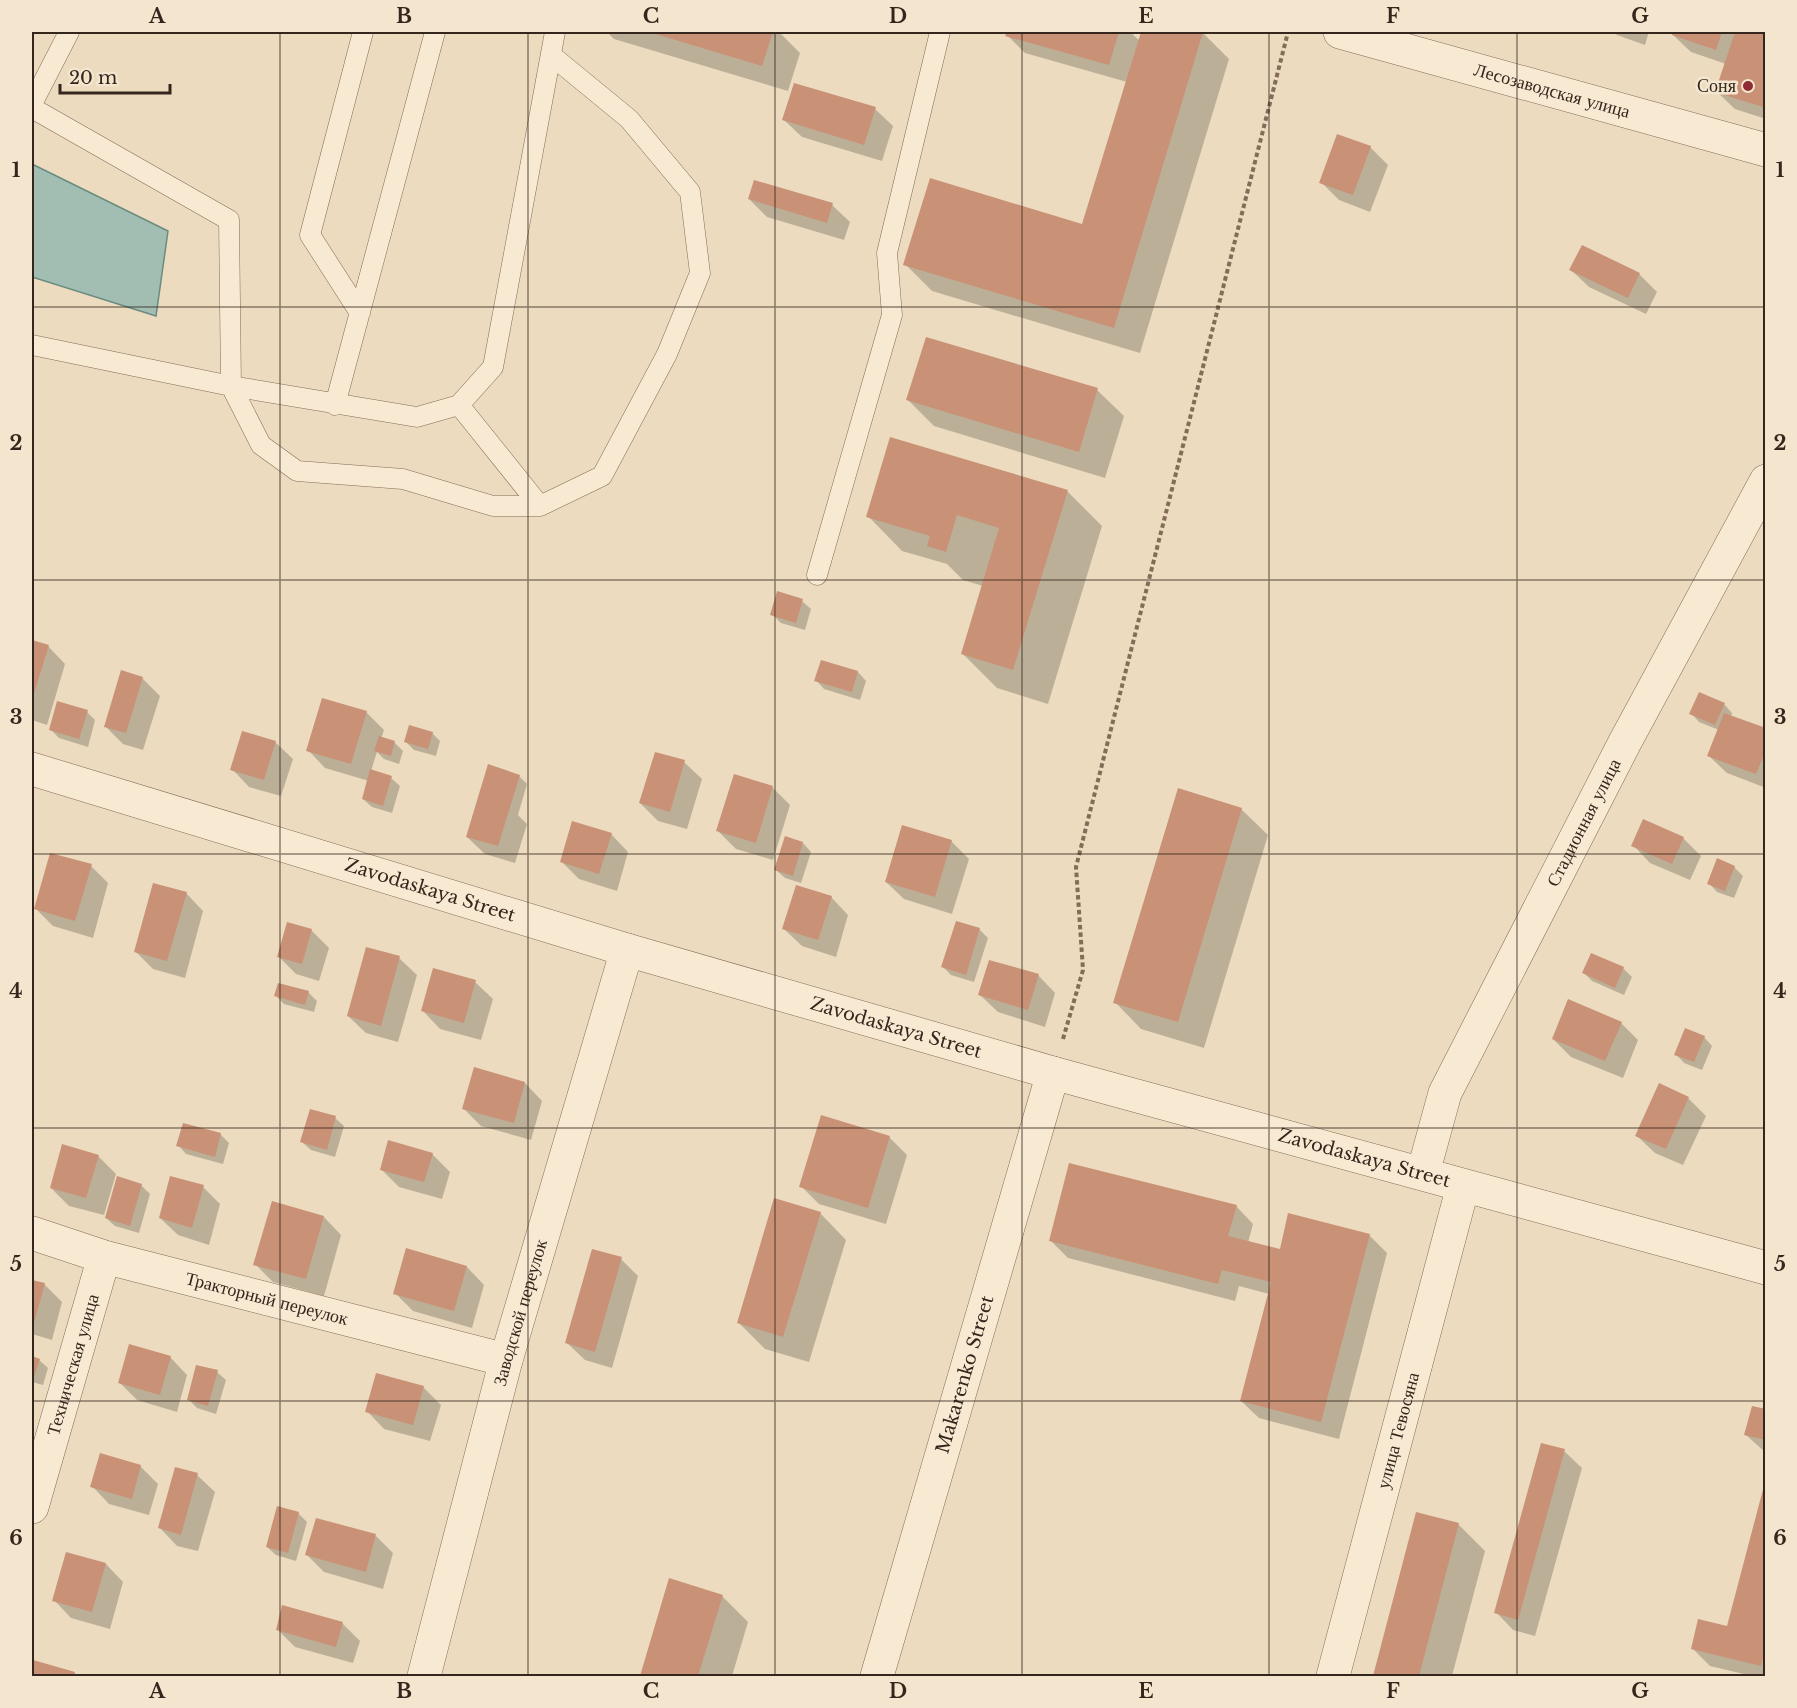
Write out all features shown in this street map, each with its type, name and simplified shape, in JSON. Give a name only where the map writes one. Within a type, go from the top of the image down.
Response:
[{"type":"street","name":"Лесозаводская улица","points":[[1340,32],[1766,150]]},
{"type":"street","name":"Стадионная улица","points":[[1423,1173],[1445,1093],[1625,742],[1766,481]]},
{"type":"street","name":"Zavodaskaya Street","points":[[32,769],[627,950],[1053,1073],[1766,1268]]},
{"type":"street","name":"Заводской переулок","points":[[424,1677],[506,1360],[627,950]]},
{"type":"street","name":"Makarenko Street","points":[[877,1677],[1053,1073]]},
{"type":"street","name":"улица Тевосяна","points":[[1333,1677],[1463,1186]]},
{"type":"street","name":"Тракторный переулок","points":[[32,1233],[104,1257],[506,1360]]},
{"type":"street","name":"Техническая улица","points":[[32,1507],[104,1257]]},
{"type":"lane","points":[[69,32],[32,106],[229,220],[231,386],[261,445],[297,471],[402,479],[493,506],[540,506],[602,476],[667,354],[700,273],[690,192],[629,119],[550,55]]},
{"type":"lane","points":[[360,313],[310,235],[363,32]]},
{"type":"lane","points":[[335,405],[435,32]]},
{"type":"lane","points":[[32,345],[231,386],[417,417],[459,405],[493,367],[555,32]]},
{"type":"lane","points":[[817,576],[892,315],[887,253],[940,32]]},
{"type":"lane","points":[[459,405],[540,506]]},
{"type":"path","points":[[1053,1073],[1083,969],[1076,867],[1288,32]]},
{"type":"shaded area","points":[[32,164],[168,231],[156,316],[32,277]]},
{"type":"building","points":[[649,32],[773,32],[762,66]]},
{"type":"building","points":[[1007,32],[1119,32],[1109,65],[1005,36]]},
{"type":"building","points":[[1141,32],[1203,32],[1114,328],[903,265],[930,178],[1082,224]]},
{"type":"building","points":[[1673,32],[1722,32],[1716,50],[1672,35]]},
{"type":"building","points":[[1735,32],[1766,32],[1766,108],[1715,92]]},
{"type":"building","points":[[794,83],[876,107],[864,145],[782,120]]},
{"type":"building","points":[[1337,134],[1371,146],[1353,195],[1319,183]]},
{"type":"building","points":[[754,180],[833,203],[827,223],[748,199]]},
{"type":"building","points":[[1582,245],[1640,273],[1628,298],[1569,270]]},
{"type":"building","points":[[926,337],[1098,388],[1079,452],[906,400]]},
{"type":"building","points":[[890,437],[1068,490],[1013,670],[961,654],[999,528],[957,515],[946,552],[927,546],[930,536],[866,517]]},
{"type":"building","points":[[777,591],[803,599],[796,623],[770,615]]},
{"type":"building","points":[[32,640],[49,645],[32,700]]},
{"type":"building","points":[[821,660],[858,671],[852,692],[814,681]]},
{"type":"building","points":[[121,670],[143,677],[126,733],[104,727]]},
{"type":"building","points":[[1699,692],[1725,703],[1715,725],[1689,714]]},
{"type":"building","points":[[322,698],[367,711],[351,764],[306,751]]},
{"type":"building","points":[[57,701],[88,710],[79,739],[49,730]]},
{"type":"building","points":[[1724,713],[1766,728],[1766,750],[1756,774],[1707,756]]},
{"type":"building","points":[[409,725],[433,732],[428,749],[404,742]]},
{"type":"building","points":[[242,731],[276,741],[264,780],[230,770]]},
{"type":"building","points":[[379,736],[395,741],[391,756],[374,751]]},
{"type":"building","points":[[655,752],[685,760],[670,812],[639,803]]},
{"type":"building","points":[[488,764],[520,775],[498,846],[466,837]]},
{"type":"building","points":[[370,769],[392,776],[383,806],[362,799]]},
{"type":"building","points":[[734,774],[773,786],[756,843],[716,831]]},
{"type":"building","points":[[1178,788],[1242,808],[1178,1022],[1113,1003]]},
{"type":"building","points":[[1643,819],[1684,837],[1672,864],[1631,846]]},
{"type":"building","points":[[572,821],[612,833],[599,874],[560,862]]},
{"type":"building","points":[[902,825],[952,840],[935,897],[885,882]]},
{"type":"building","points":[[785,836],[803,842],[793,876],[774,870]]},
{"type":"building","points":[[50,853],[92,864],[75,921],[34,909]]},
{"type":"building","points":[[1717,858],[1735,866],[1725,891],[1707,884]]},
{"type":"building","points":[[153,883],[187,892],[167,961],[134,952]]},
{"type":"building","points":[[796,885],[832,896],[818,940],[782,929]]},
{"type":"building","points":[[956,921],[980,928],[966,975],[941,967]]},
{"type":"building","points":[[287,922],[312,929],[302,964],[277,957]]},
{"type":"building","points":[[366,947],[400,956],[381,1026],[347,1016]]},
{"type":"building","points":[[1591,953],[1624,967],[1615,988],[1582,973]]},
{"type":"building","points":[[989,960],[1039,974],[1028,1010],[978,995]]},
{"type":"building","points":[[433,968],[476,980],[464,1023],[421,1011]]},
{"type":"building","points":[[278,983],[309,991],[305,1005],[274,996]]},
{"type":"building","points":[[1568,999],[1622,1022],[1605,1061],[1552,1039]]},
{"type":"building","points":[[1685,1028],[1705,1036],[1694,1062],[1674,1055]]},
{"type":"building","points":[[474,1067],[525,1082],[514,1123],[462,1109]]},
{"type":"building","points":[[1659,1083],[1689,1097],[1666,1149],[1635,1136]]},
{"type":"building","points":[[310,1109],[336,1116],[327,1150],[300,1142]]},
{"type":"building","points":[[821,1115],[890,1136],[868,1208],[799,1187]]},
{"type":"building","points":[[183,1123],[221,1133],[215,1157],[176,1146]]},
{"type":"building","points":[[388,1140],[433,1153],[424,1182],[380,1170]]},
{"type":"building","points":[[62,1144],[99,1155],[86,1198],[50,1188]]},
{"type":"building","points":[[1069,1163],[1237,1205],[1228,1236],[1280,1249],[1288,1213],[1370,1234],[1321,1422],[1240,1401],[1271,1282],[1222,1270],[1218,1284],[1049,1241]]},
{"type":"building","points":[[117,1176],[142,1184],[130,1226],[105,1218]]},
{"type":"building","points":[[170,1176],[204,1185],[192,1228],[159,1218]]},
{"type":"building","points":[[774,1198],[821,1212],[783,1337],[737,1323]]},
{"type":"building","points":[[272,1201],[324,1216],[306,1279],[253,1265]]},
{"type":"building","points":[[406,1248],[467,1266],[454,1311],[393,1294]]},
{"type":"building","points":[[592,1249],[622,1257],[595,1352],[565,1343]]},
{"type":"building","points":[[32,1280],[45,1283],[34,1323],[32,1322]]},
{"type":"building","points":[[129,1344],[171,1356],[160,1395],[118,1383]]},
{"type":"building","points":[[32,1356],[40,1359],[34,1377],[32,1376]]},
{"type":"building","points":[[196,1365],[218,1370],[208,1406],[187,1400]]},
{"type":"building","points":[[376,1373],[424,1386],[413,1425],[365,1412]]},
{"type":"building","points":[[1752,1406],[1766,1409],[1766,1440],[1744,1435]]},
{"type":"building","points":[[1541,1443],[1565,1449],[1518,1620],[1494,1613]]},
{"type":"building","points":[[100,1453],[141,1465],[132,1499],[90,1487]]},
{"type":"building","points":[[175,1467],[198,1473],[181,1535],[158,1528]]},
{"type":"building","points":[[1766,1478],[1766,1657],[1763,1657],[1761,1666],[1691,1649],[1698,1619],[1727,1626]]},
{"type":"building","points":[[277,1506],[299,1512],[288,1553],[266,1547]]},
{"type":"building","points":[[1416,1512],[1459,1523],[1419,1676],[1373,1676]]},
{"type":"building","points":[[316,1518],[376,1534],[366,1572],[305,1555]]},
{"type":"building","points":[[66,1552],[106,1563],[92,1612],[52,1601]]},
{"type":"building","points":[[669,1578],[723,1595],[698,1676],[640,1676]]},
{"type":"building","points":[[282,1605],[343,1622],[336,1647],[276,1630]]},
{"type":"building","points":[[33,1660],[75,1672],[74,1676],[32,1676]]},
{"type":"place","name":"Соня","points":[[1748,86]]}]
